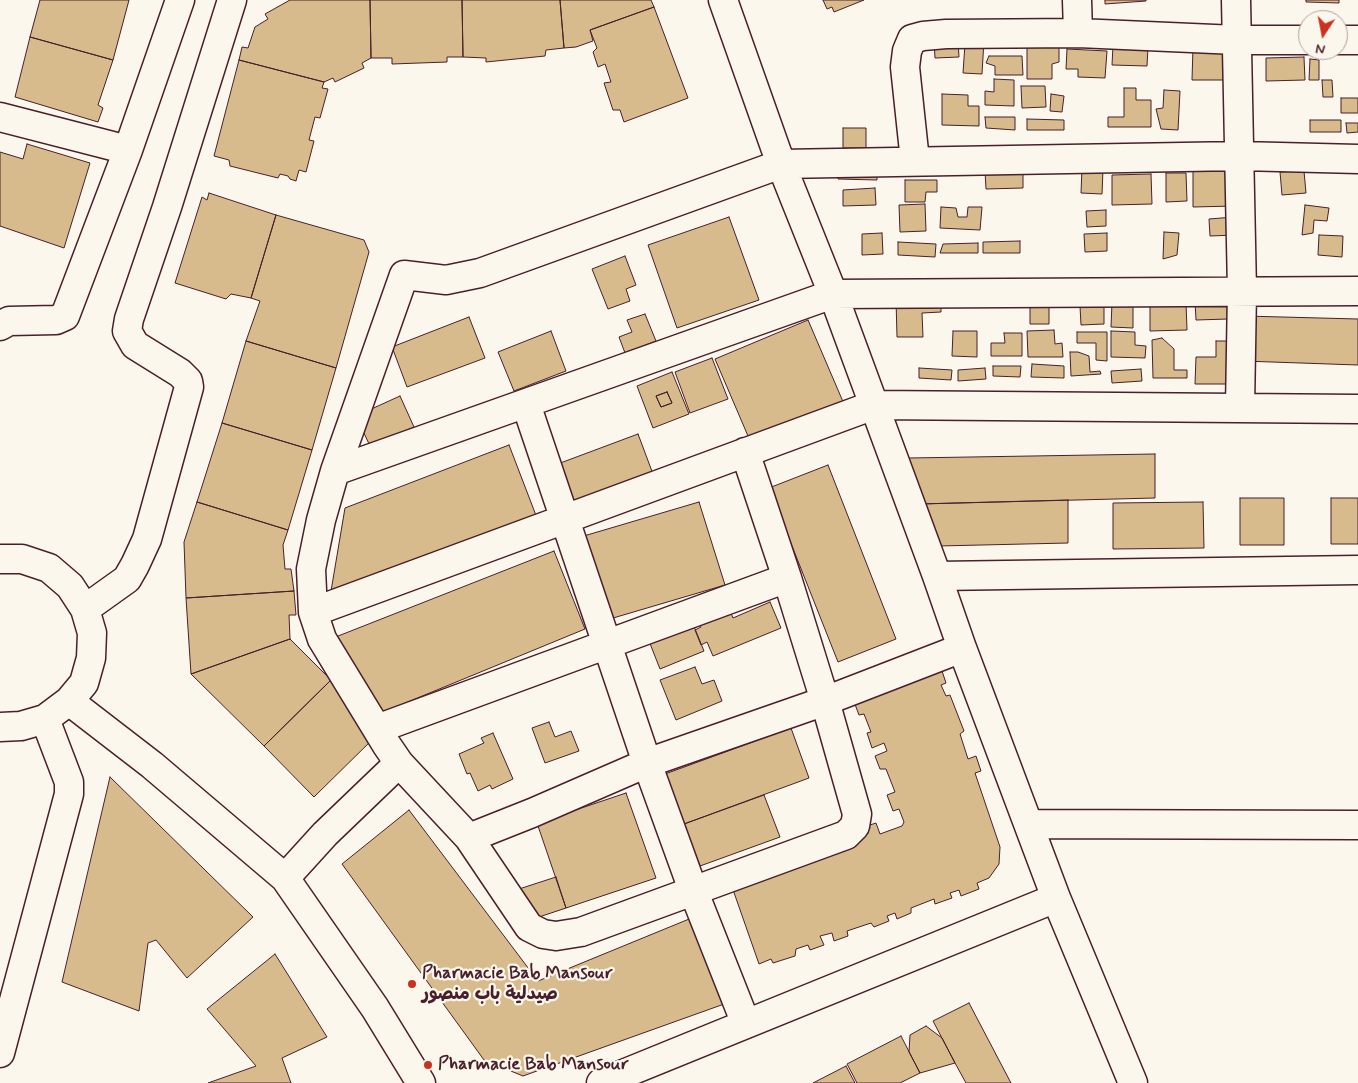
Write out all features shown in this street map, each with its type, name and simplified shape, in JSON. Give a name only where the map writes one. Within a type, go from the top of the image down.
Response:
[{"type":"street","points":[[0,326],[9,321],[56,320],[65,316],[128,150],[180,0]]},
{"type":"street","points":[[85,609],[127,578],[135,565],[147,539],[189,387],[188,381],[180,373],[135,345],[127,331],[129,319],[167,207],[232,0]]},
{"type":"street","points":[[723,0],[781,164],[833,294],[962,648],[1056,898],[1133,1083]]},
{"type":"street","points":[[1077,0],[1078,33]]},
{"type":"street","points":[[1236,0],[1242,292],[1240,408]]},
{"type":"street","points":[[915,161],[905,67],[907,51],[912,39],[946,34],[1078,33],[1237,40],[1298,40]]},
{"type":"street","points":[[0,118],[128,150]]},
{"type":"street","points":[[745,452],[825,701],[857,814],[855,826],[846,835],[581,932],[556,936],[543,934],[530,927],[469,838],[399,763],[322,639],[312,612],[311,569],[321,520],[335,471],[404,275],[446,280],[480,273],[781,164],[1240,156],[1358,159]]},
{"type":"street","points":[[335,471],[833,294],[1358,291]]},
{"type":"street","points":[[526,404],[647,763],[693,890],[746,1024]]},
{"type":"street","points":[[312,612],[874,405],[1358,409]]},
{"type":"street","points":[[0,559],[22,559],[48,568],[70,586],[85,609],[92,633],[91,658],[84,683],[69,701],[45,719],[21,726],[0,727]]},
{"type":"street","points":[[937,576],[1358,570]]},
{"type":"street","points":[[377,729],[787,578]]},
{"type":"street","points":[[469,838],[524,817],[647,763],[825,701],[962,648]]},
{"type":"street","points":[[69,701],[152,765],[285,878],[375,1008],[421,1083]]},
{"type":"street","points":[[0,1053],[69,794],[69,782],[45,719]]},
{"type":"street","points":[[285,878],[325,834],[399,763]]},
{"type":"street","points":[[1029,824],[1358,825]]},
{"type":"street","points":[[601,1083],[1056,898]]},
{"type":"building","points":[[40,0],[129,0],[113,60],[30,37]]},
{"type":"building","points":[[290,0],[370,0],[371,58],[362,63],[364,68],[335,82],[333,78],[324,82],[239,60],[242,47],[248,48],[255,27],[268,19],[265,14]]},
{"type":"building","points":[[370,0],[462,0],[463,57],[447,57],[447,62],[392,64],[392,58],[371,58]]},
{"type":"building","points":[[462,0],[560,0],[564,48],[546,50],[545,56],[486,62],[486,58],[463,57]]},
{"type":"building","points":[[560,0],[651,0],[654,7],[590,30],[593,41],[576,47],[564,48]]},
{"type":"building","points":[[823,0],[864,0],[834,12],[832,7],[827,9]]},
{"type":"building","points":[[1105,0],[1146,0],[1146,1],[1105,4]]},
{"type":"building","points":[[1306,0],[1339,0],[1339,3],[1306,2]]},
{"type":"building","points":[[654,7],[688,98],[624,122],[620,110],[613,110],[604,83],[611,82],[605,64],[598,67],[593,52],[597,48],[590,30]]},
{"type":"building","points":[[30,37],[113,60],[98,105],[103,108],[98,122],[15,97]]},
{"type":"building","points":[[984,40],[982,74],[963,73],[965,44]]},
{"type":"building","points":[[934,41],[958,41],[959,57],[935,58]]},
{"type":"building","points":[[1027,45],[1059,45],[1059,62],[1052,64],[1052,79],[1027,79]]},
{"type":"building","points":[[1113,46],[1148,47],[1147,66],[1112,65]]},
{"type":"building","points":[[1193,47],[1227,47],[1227,80],[1192,80]]},
{"type":"building","points":[[1067,49],[1107,51],[1105,78],[1078,77],[1078,69],[1066,69]]},
{"type":"building","points":[[989,56],[1022,56],[1023,75],[995,75],[995,66],[986,63]]},
{"type":"building","points":[[1298,57],[1298,60],[1304,60],[1305,80],[1266,81],[1266,58]]},
{"type":"building","points":[[239,60],[324,82],[322,88],[328,89],[320,118],[315,117],[309,140],[314,141],[306,172],[299,170],[296,181],[280,174],[278,178],[230,166],[229,160],[214,156]]},
{"type":"building","points":[[1310,60],[1319,60],[1319,80],[1309,80]]},
{"type":"building","points":[[994,79],[1014,80],[1014,106],[985,105],[985,91],[994,92]]},
{"type":"building","points":[[1322,80],[1332,80],[1333,97],[1323,97]]},
{"type":"building","points":[[1021,86],[1045,86],[1046,107],[1022,108]]},
{"type":"building","points":[[1124,88],[1136,88],[1136,100],[1151,100],[1151,127],[1108,127],[1108,117],[1124,117]]},
{"type":"building","points":[[1164,90],[1180,91],[1178,130],[1161,129],[1156,109],[1163,108]]},
{"type":"building","points":[[942,94],[968,95],[968,106],[979,106],[979,126],[942,125]]},
{"type":"building","points":[[1051,94],[1064,96],[1062,112],[1050,111]]},
{"type":"building","points":[[1341,98],[1358,98],[1358,113],[1341,113]]},
{"type":"building","points":[[985,117],[1015,117],[1015,130],[986,128]]},
{"type":"building","points":[[1027,119],[1064,120],[1064,130],[1027,130]]},
{"type":"building","points":[[1310,120],[1341,120],[1341,132],[1310,132]]},
{"type":"building","points":[[1346,123],[1358,123],[1358,132],[1347,133]]},
{"type":"building","points":[[843,128],[866,128],[866,148],[843,148]]},
{"type":"building","points":[[27,144],[90,163],[64,248],[0,226],[0,152],[23,159]]},
{"type":"building","points":[[1082,168],[1103,169],[1102,194],[1081,193]]},
{"type":"building","points":[[839,169],[877,169],[877,180],[838,179]]},
{"type":"building","points":[[1233,169],[1234,206],[1193,207],[1193,171]]},
{"type":"building","points":[[1023,170],[1023,188],[986,189],[985,171]]},
{"type":"building","points":[[1304,171],[1306,193],[1282,195],[1280,172]]},
{"type":"building","points":[[1166,173],[1186,173],[1187,201],[1166,202]]},
{"type":"building","points":[[1151,174],[1152,204],[1112,205],[1112,175]]},
{"type":"building","points":[[905,180],[937,180],[937,192],[926,192],[925,202],[905,202]]},
{"type":"building","points":[[875,188],[876,205],[843,206],[843,190]]},
{"type":"building","points":[[209,193],[276,215],[251,298],[231,294],[226,299],[175,283],[202,197],[207,200]]},
{"type":"building","points":[[925,204],[926,231],[900,232],[899,205]]},
{"type":"building","points":[[1305,205],[1329,208],[1327,221],[1314,220],[1313,233],[1302,235]]},
{"type":"building","points":[[941,207],[956,208],[958,217],[967,217],[968,207],[982,207],[980,230],[940,228]]},
{"type":"building","points":[[1106,210],[1106,226],[1087,227],[1086,211]]},
{"type":"building","points":[[276,215],[364,240],[369,252],[336,368],[246,341],[260,301],[251,298]]},
{"type":"building","points":[[729,217],[759,300],[677,328],[648,245]]},
{"type":"building","points":[[1234,217],[1235,235],[1210,236],[1209,219]]},
{"type":"building","points":[[1164,232],[1179,233],[1177,255],[1163,259]]},
{"type":"building","points":[[882,233],[883,254],[862,255],[862,234]]},
{"type":"building","points":[[1107,233],[1107,251],[1085,252],[1084,234]]},
{"type":"building","points":[[1319,235],[1343,236],[1342,257],[1318,255]]},
{"type":"building","points":[[1020,241],[1020,253],[983,253],[983,242]]},
{"type":"building","points":[[898,242],[936,244],[935,257],[898,255]]},
{"type":"building","points":[[978,243],[978,253],[940,253],[943,244]]},
{"type":"building","points":[[625,256],[636,285],[626,289],[630,301],[608,309],[592,269]]},
{"type":"building","points":[[941,298],[941,312],[922,313],[923,337],[897,337],[896,299]]},
{"type":"building","points":[[1227,299],[1228,319],[1196,320],[1195,301]]},
{"type":"building","points":[[1112,302],[1133,302],[1133,328],[1111,327]]},
{"type":"building","points":[[1049,303],[1049,324],[1030,324],[1030,304]]},
{"type":"building","points":[[1186,303],[1187,330],[1150,331],[1150,304]]},
{"type":"building","points":[[1104,305],[1104,324],[1081,325],[1080,306]]},
{"type":"building","points":[[645,314],[656,341],[625,353],[619,337],[632,332],[627,320]]},
{"type":"building","points":[[1244,316],[1358,319],[1358,365],[1243,361]]},
{"type":"building","points":[[469,317],[485,358],[407,387],[392,347]]},
{"type":"building","points":[[808,320],[844,404],[751,443],[715,359]]},
{"type":"building","points":[[1054,330],[1055,344],[1062,343],[1063,357],[1028,357],[1027,331]]},
{"type":"building","points":[[551,331],[566,371],[514,391],[498,352]]},
{"type":"building","points":[[953,331],[977,331],[977,357],[952,356]]},
{"type":"building","points":[[1111,331],[1135,332],[1135,345],[1146,346],[1145,358],[1111,357]]},
{"type":"building","points":[[1077,332],[1107,332],[1107,361],[1096,360],[1096,343],[1077,343]]},
{"type":"building","points":[[1004,333],[1022,333],[1022,356],[991,356],[991,343],[1005,343]]},
{"type":"building","points":[[1162,338],[1174,349],[1174,370],[1187,370],[1187,378],[1153,378],[1152,340]]},
{"type":"building","points":[[246,341],[336,368],[312,450],[222,423]]},
{"type":"building","points":[[1216,341],[1233,341],[1233,384],[1195,384],[1196,357],[1216,357]]},
{"type":"building","points":[[1070,352],[1078,352],[1089,356],[1090,372],[1100,371],[1101,374],[1071,376]]},
{"type":"building","points":[[712,358],[728,399],[690,413],[675,372]]},
{"type":"building","points":[[1032,364],[1064,366],[1064,378],[1031,377]]},
{"type":"building","points":[[993,366],[1021,366],[1020,377],[993,376]]},
{"type":"building","points":[[919,368],[952,370],[951,380],[919,378]]},
{"type":"building","points":[[985,368],[986,379],[958,381],[958,370]]},
{"type":"building","points":[[1141,369],[1142,381],[1112,383],[1111,371]]},
{"type":"building","points":[[672,372],[689,414],[653,428],[637,386]],"holes":[[[667,392],[672,403],[661,407],[656,396]]]},
{"type":"building","points":[[667,392],[672,403],[661,407],[656,396]]},
{"type":"building","points":[[400,396],[414,427],[370,446],[356,416]]},
{"type":"building","points":[[222,423],[312,450],[288,530],[197,502]]},
{"type":"building","points":[[638,434],[653,474],[570,504],[555,465]]},
{"type":"building","points":[[509,445],[537,518],[330,597],[345,508]]},
{"type":"building","points":[[1155,454],[1155,498],[919,504],[909,458]]},
{"type":"building","points":[[828,465],[896,639],[838,662],[769,488]]},
{"type":"building","points":[[1240,498],[1284,498],[1284,545],[1240,545]]},
{"type":"building","points":[[1331,498],[1358,498],[1358,544],[1331,544]]},
{"type":"building","points":[[1068,500],[1068,543],[938,546],[919,504]]},
{"type":"building","points":[[197,502],[288,530],[283,545],[285,569],[291,569],[294,591],[186,598],[184,542]]},
{"type":"building","points":[[699,502],[725,585],[603,621],[577,538]]},
{"type":"building","points":[[1203,502],[1204,548],[1113,549],[1113,503]]},
{"type":"building","points":[[554,551],[585,629],[381,713],[328,640]]},
{"type":"building","points":[[294,591],[296,615],[289,615],[290,639],[191,674],[186,598]]},
{"type":"building","points":[[770,602],[781,628],[713,656],[707,642],[701,645],[695,630],[701,627],[696,617],[727,604],[733,618]]},
{"type":"building","points":[[691,619],[704,651],[660,669],[647,636]]},
{"type":"building","points":[[290,639],[331,680],[264,746],[191,674]]},
{"type":"building","points":[[940,665],[946,683],[941,685],[946,696],[950,695],[964,731],[960,734],[968,759],[976,756],[981,771],[975,773],[1000,847],[999,864],[989,878],[977,883],[979,889],[961,896],[959,890],[950,893],[952,898],[935,904],[934,899],[911,908],[911,913],[897,919],[895,913],[887,916],[889,921],[874,927],[871,923],[847,931],[848,936],[834,941],[832,933],[820,936],[824,945],[810,950],[808,945],[796,949],[795,956],[773,963],[771,959],[759,964],[731,884],[864,838],[861,828],[876,823],[880,834],[902,826],[904,822],[899,809],[893,811],[887,795],[895,792],[886,769],[880,769],[875,756],[887,751],[884,743],[872,748],[867,733],[871,732],[864,714],[859,715],[853,699]]},
{"type":"building","points":[[695,667],[702,684],[714,680],[722,701],[676,720],[660,680]]},
{"type":"building","points":[[331,680],[368,718],[376,736],[314,797],[264,746]]},
{"type":"building","points":[[549,722],[555,737],[571,731],[579,751],[545,763],[532,728]]},
{"type":"building","points":[[791,728],[809,778],[684,824],[665,774]]},
{"type":"building","points":[[493,733],[513,779],[492,789],[490,785],[478,791],[470,773],[467,774],[459,754],[484,743],[481,738]]},
{"type":"building","points":[[110,777],[253,917],[187,978],[156,940],[148,943],[139,1011],[62,982]]},
{"type":"building","points":[[626,793],[656,878],[566,908],[537,823]]},
{"type":"building","points":[[764,795],[780,837],[700,866],[684,824]]},
{"type":"building","points":[[409,810],[538,981],[694,917],[727,1003],[523,1076],[484,1060],[342,864]]},
{"type":"building","points":[[556,877],[566,908],[530,920],[519,889]]},
{"type":"building","points":[[275,954],[327,1037],[282,1058],[291,1083],[208,1083],[256,1066],[207,1009]]},
{"type":"building","points":[[969,1003],[1011,1083],[966,1083],[955,1063],[933,1021]]},
{"type":"building","points":[[926,1026],[942,1038],[955,1063],[920,1073],[909,1052],[910,1035]]},
{"type":"building","points":[[901,1036],[920,1073],[900,1083],[857,1083],[847,1064]]},
{"type":"building","points":[[846,1066],[855,1083],[813,1083]]},
{"type":"place","name":"Pharmacie Bab Mansour صيدلية باب منصور","points":[[412,984]]},
{"type":"place","name":"Pharmacie Bab Mansour","points":[[428,1065]]}]
